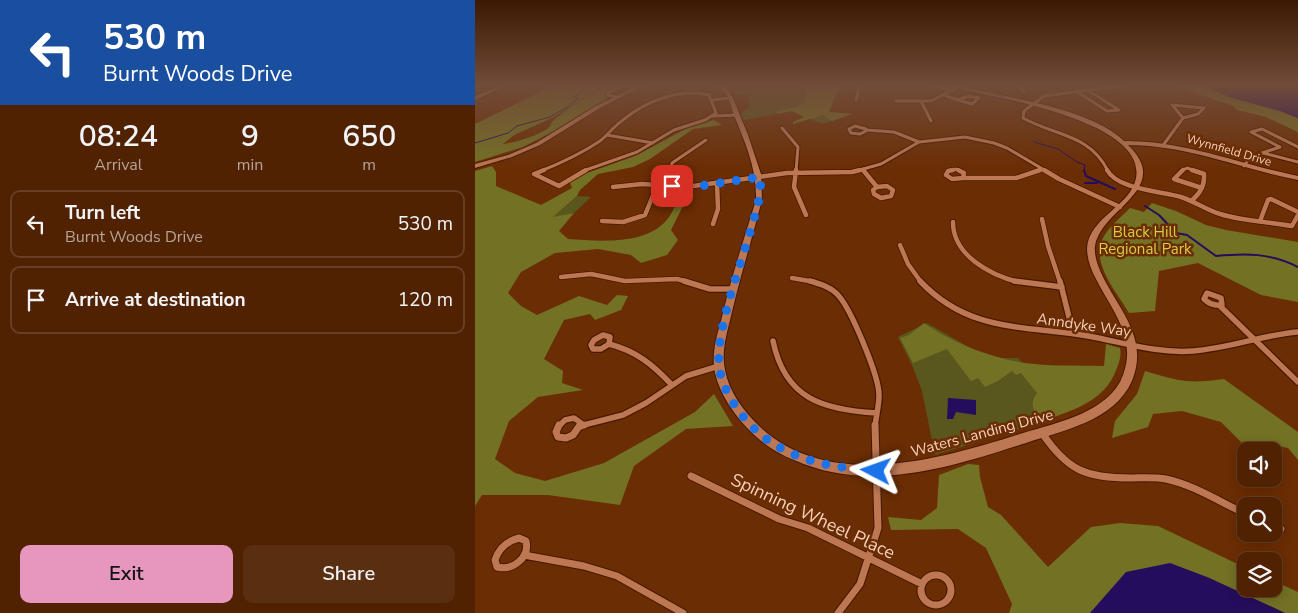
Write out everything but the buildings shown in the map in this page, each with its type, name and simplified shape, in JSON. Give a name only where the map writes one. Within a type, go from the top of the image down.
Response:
[{"type":"street","points":[[475,166],[510,156],[538,144],[588,114]]},
{"type":"street","points":[[631,114],[618,123],[607,135],[576,155],[534,174],[559,186],[585,170],[625,157],[674,130],[705,120],[715,114]]},
{"type":"street","points":[[927,114],[931,121]]},
{"type":"street","points":[[1023,114],[1025,120],[1079,140],[1102,159],[1110,175],[1136,188],[1150,192],[1174,194],[1220,214],[1260,221],[1292,226],[1298,214],[1271,199],[1268,200],[1260,221]]},
{"type":"street","points":[[1063,114],[1087,121],[1109,132],[1132,152],[1140,167],[1139,181],[1136,188]]},
{"type":"street","points":[[1178,114],[1183,118]]},
{"type":"street","points":[[1164,144],[1183,118],[1198,114]]},
{"type":"street","points":[[713,116],[726,117],[737,115]]},
{"type":"street","name":"Waters Landing Drive","points":[[737,115],[760,177],[759,200],[733,289],[722,336],[719,366],[728,394],[735,407],[754,430],[782,449],[811,462],[842,468],[876,471],[921,465],[952,458],[1085,418],[1099,411],[1116,397],[1127,380],[1131,367],[1132,344],[1123,317],[1099,279],[1092,260],[1091,245],[1094,236],[1136,188]]},
{"type":"street","points":[[867,130],[863,134],[851,133],[849,130],[853,126],[858,126],[865,127],[867,130],[895,132],[907,135],[919,142]]},
{"type":"street","points":[[782,128],[798,147],[794,187],[806,215]]},
{"type":"street","points":[[1280,147],[1251,132],[1262,129],[1298,147]]},
{"type":"street","points":[[607,135],[653,143]]},
{"type":"street","points":[[613,187],[642,184],[686,188],[795,172],[863,170],[881,164],[919,142],[949,137],[981,140],[1007,148],[1066,183],[1120,207]]},
{"type":"street","points":[[601,221],[617,224],[629,222],[645,215],[654,193],[669,176],[674,160],[706,140]]},
{"type":"street","name":"Wynnfield Drive","points":[[1124,144],[1144,142],[1164,144],[1298,178]]},
{"type":"street","points":[[1245,166],[1250,157],[1292,144]]},
{"type":"street","points":[[1263,152],[1298,162]]},
{"type":"street","points":[[1191,201],[1198,196],[1202,188],[1204,174],[1187,168],[1181,171],[1174,179],[1202,188]]},
{"type":"street","points":[[963,178],[1016,178],[1042,169]]},
{"type":"street","points":[[863,170],[877,187]]},
{"type":"street","points":[[713,224],[718,209],[717,183]]},
{"type":"street","points":[[877,187],[890,187],[893,190],[893,194],[885,198],[878,197],[873,192],[877,187]]},
{"type":"street","points":[[1042,218],[1048,246],[1063,287],[1073,333]]},
{"type":"street","points":[[953,222],[953,229],[961,246],[969,257],[982,268],[1019,283],[1063,287]]},
{"type":"street","name":"Anndyke Way","points":[[900,245],[906,262],[915,277],[930,293],[949,306],[973,318],[1000,326],[1073,333],[1173,351],[1193,351],[1277,333],[1298,332]]},
{"type":"street","points":[[561,277],[591,274],[625,281],[677,279],[710,289],[733,289]]},
{"type":"street","points":[[792,278],[819,282],[834,290],[845,302],[877,383],[879,395],[875,427],[878,528],[859,584],[838,613]]},
{"type":"street","points":[[1220,306],[1298,382]]},
{"type":"street","points":[[773,341],[782,370],[790,382],[803,394],[835,409],[877,413]]},
{"type":"street","points":[[609,344],[626,348],[639,354],[649,361],[671,384]]},
{"type":"street","points":[[580,426],[595,424],[623,415],[645,403],[671,384],[692,373],[719,366]]},
{"type":"street","points":[[1042,432],[1064,462],[1082,473],[1101,478],[1169,480],[1237,510]]},
{"type":"street","name":"Spinning Wheel Place","points":[[691,476],[779,519],[808,528],[922,584]]},
{"type":"street","points":[[519,538],[526,542],[527,550],[524,555],[511,568],[501,569],[495,564],[496,555],[499,550],[514,539],[519,538]]},
{"type":"street","points":[[524,555],[584,566],[617,576],[683,613]]},
{"type":"shaded area","points":[[742,114],[778,114],[744,120]]},
{"type":"shaded area","points":[[798,114],[852,114],[822,124]]},
{"type":"shaded area","points":[[1287,114],[1298,114],[1298,118]]},
{"type":"shaded area","points":[[577,196],[591,197],[574,213],[552,218]]},
{"type":"shaded area","points":[[927,323],[970,348],[997,358],[1018,358],[1063,410],[1027,427],[935,455],[922,391],[898,337]]},
{"type":"shaded area","points":[[948,398],[976,400],[976,415],[956,412],[953,419],[947,419]]},
{"type":"shaded area","points":[[1170,563],[1237,591],[1237,597],[1250,597],[1285,613],[1090,613],[1126,572]]},
{"type":"green space","points":[[496,114],[559,114],[514,135],[503,144],[525,139],[542,132],[562,114],[582,114],[523,147],[475,162],[475,124]]},
{"type":"green space","points":[[797,114],[852,114],[832,121],[823,115],[793,124],[793,122],[804,117]]},
{"type":"green space","points":[[1252,114],[1287,114],[1298,118],[1298,132],[1266,117]]},
{"type":"green space","points":[[714,120],[722,125],[693,129],[650,159],[633,167],[598,174],[553,217],[574,213],[559,231],[568,239],[610,241],[625,239],[653,231],[664,223],[673,210],[679,190],[691,190],[671,230],[678,240],[667,255],[641,263],[631,255],[598,249],[555,253],[521,272],[508,293],[521,306],[537,315],[579,296],[607,305],[617,295],[628,296],[621,310],[595,320],[590,314],[564,320],[544,359],[563,371],[562,383],[583,390],[538,397],[509,421],[495,459],[515,473],[545,481],[604,463],[695,412],[714,394],[733,426],[686,429],[634,466],[620,505],[548,495],[482,495],[475,506],[475,171],[492,166],[496,172],[496,186],[541,205],[572,188],[570,183],[587,173],[635,156],[687,128]]},
{"type":"green space","name":"Black Hill Regional Park","points":[[1152,203],[1176,211],[1206,225],[1298,242],[1298,302],[1261,295],[1198,263],[1159,271],[1155,311],[1129,313],[1106,276],[1100,256],[1100,246],[1106,232],[1130,208],[1144,212]]},
{"type":"green space","points":[[924,323],[945,336],[970,347],[1007,360],[1029,364],[1104,366],[1106,344],[1120,348],[1120,358],[1114,375],[1101,393],[1084,405],[1043,421],[1033,407],[1033,400],[1037,393],[1021,373],[1016,375],[1012,371],[985,387],[978,378],[971,381],[947,349],[913,363],[900,338],[909,335]]},
{"type":"green space","points":[[1145,371],[1184,381],[1224,379],[1298,432],[1298,460],[1288,448],[1282,447],[1282,442],[1241,442],[1221,422],[1182,411],[1153,414],[1148,427],[1112,438],[1115,421],[1137,394]]},
{"type":"green space","points":[[968,464],[979,465],[980,477],[988,507],[1001,515],[1048,567],[1091,527],[1120,523],[1158,526],[1237,564],[1237,591],[1207,577],[1100,603],[1090,613],[1009,613],[1012,604],[986,548],[958,529],[891,530],[888,517],[921,520],[937,508],[939,475]]},
{"type":"green space","points":[[1282,585],[1298,592],[1298,613],[1285,613],[1250,597],[1282,597]]},
{"type":"waterway","points":[[475,143],[508,133],[517,126],[556,114]]},
{"type":"waterway","points":[[1034,142],[1058,149],[1085,165],[1084,170]]},
{"type":"waterway","points":[[1084,170],[1086,176],[1115,189]]},
{"type":"waterway","points":[[1085,183],[1097,183]]},
{"type":"waterway","points":[[1145,206],[1159,215],[1176,233],[1187,235],[1216,256],[1258,255],[1278,259],[1298,267]]},
{"type":"route","points":[[672,186],[686,188],[760,177],[759,200],[733,289],[722,336],[719,366],[728,394],[735,407],[754,430],[782,449],[811,462],[842,468],[876,471]]}]
